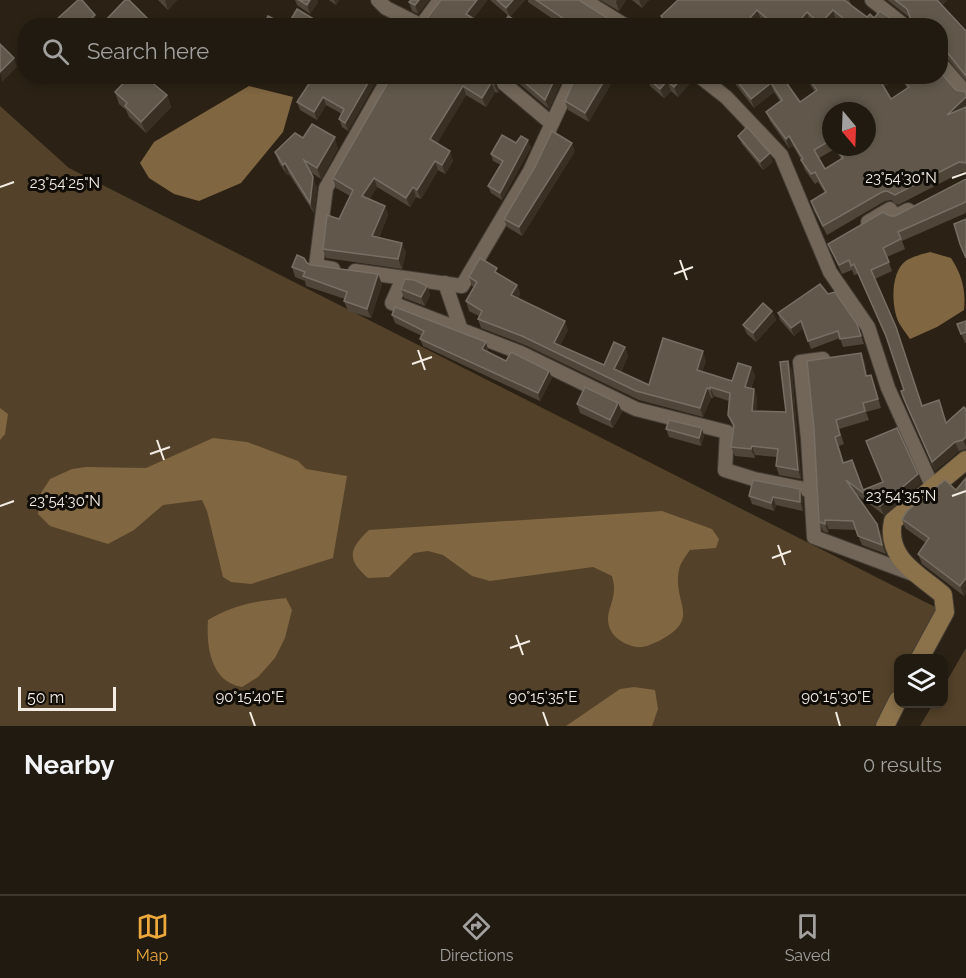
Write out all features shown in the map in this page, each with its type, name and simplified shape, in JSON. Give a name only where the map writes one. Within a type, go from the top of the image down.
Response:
[{"type":"street","points":[[427,18],[440,0]]},
{"type":"street","points":[[584,0],[601,18]]},
{"type":"street","points":[[872,0],[895,18]]},
{"type":"street","points":[[386,3],[411,18]]},
{"type":"street","points":[[948,72],[966,93]]},
{"type":"street","points":[[385,84],[326,188],[316,266],[462,286],[530,171],[570,84]]},
{"type":"street","points":[[505,84],[551,123]]},
{"type":"street","points":[[709,84],[726,97],[781,155],[825,247],[830,272],[868,327],[870,352],[933,488]]},
{"type":"street","points":[[855,230],[890,209],[894,217],[925,201]]},
{"type":"street","points":[[403,278],[392,303],[521,353],[636,409],[727,432],[725,470],[810,490]]},
{"type":"street","points":[[445,283],[461,330]]},
{"type":"street","points":[[832,357],[800,362],[808,439],[814,537],[915,575],[928,581],[943,595],[945,612],[922,654]]},
{"type":"street","points":[[915,575],[893,545],[890,533],[893,521],[966,460]]},
{"type":"street","points":[[885,726],[894,708]]},
{"type":"shaded area","points":[[249,86],[293,97],[283,132],[241,183],[199,201],[174,194],[149,178],[140,163],[154,142]]},
{"type":"shaded area","points":[[0,106],[69,168],[945,612],[922,654],[894,654],[894,708],[885,726],[0,726]]},
{"type":"shaded area","points":[[930,252],[951,258],[955,264],[964,289],[964,310],[937,327],[910,339],[899,323],[894,308],[897,272],[907,260]]},
{"type":"shaded area","points":[[0,408],[8,414],[5,434],[0,440]]},
{"type":"shaded area","points":[[213,438],[247,442],[298,461],[306,469],[347,476],[333,558],[251,584],[231,582],[223,577],[207,511],[202,500],[163,505],[134,530],[108,544],[50,526],[38,514],[39,496],[50,479],[72,469],[86,467],[146,468]]},
{"type":"shaded area","points":[[662,511],[712,529],[719,539],[716,548],[690,550],[681,565],[678,582],[683,617],[680,625],[659,641],[643,647],[621,641],[613,633],[608,623],[614,593],[612,576],[593,567],[490,581],[472,576],[443,555],[428,551],[414,553],[389,577],[368,578],[353,559],[357,543],[369,530]]},
{"type":"shaded area","points":[[286,598],[292,610],[285,638],[275,658],[258,677],[242,687],[223,678],[217,671],[210,652],[208,620],[246,604]]},
{"type":"shaded area","points":[[966,648],[966,726],[920,726],[931,708],[948,708],[948,679]]},
{"type":"shaded area","points":[[634,687],[655,690],[658,709],[652,726],[566,726],[620,689]]},
{"type":"building","points":[[78,0],[82,0],[95,15],[92,18],[58,18]]},
{"type":"building","points":[[125,0],[129,0],[147,18],[108,18]]},
{"type":"building","points":[[299,0],[310,0],[307,5]]},
{"type":"building","points":[[419,0],[415,5],[409,2]]},
{"type":"building","points":[[441,0],[477,0],[466,14],[472,18],[427,18]]},
{"type":"building","points":[[497,0],[513,0],[506,8]]},
{"type":"building","points":[[536,0],[579,0],[607,18],[563,18]]},
{"type":"building","points":[[678,0],[844,0],[867,17],[870,14],[874,18],[843,18],[833,10],[826,18],[814,18],[807,12],[802,18],[766,18],[757,10],[750,18],[663,18],[661,16]]},
{"type":"building","points":[[895,0],[937,0],[966,31],[966,76],[948,53],[948,18],[910,18],[907,9]]},
{"type":"building","points":[[297,9],[312,18],[292,18]]},
{"type":"building","points":[[880,11],[890,18],[874,18]]},
{"type":"building","points":[[0,44],[14,58],[0,72]]},
{"type":"building","points":[[948,81],[956,90],[966,91],[966,97],[947,115],[966,107],[966,163],[959,162],[895,195],[887,191],[882,192],[823,226],[811,201],[826,192],[815,172],[811,174],[801,160],[803,159],[789,136],[786,139],[766,112],[782,100],[772,84],[787,84],[800,102],[817,90],[813,84],[882,84],[891,99],[909,87],[907,84],[948,84]]},
{"type":"building","points":[[122,84],[154,84],[167,95],[141,122],[125,106],[127,103],[115,92]]},
{"type":"building","points":[[309,84],[367,84],[345,123],[339,119],[344,109],[323,97],[314,112],[297,102]]},
{"type":"building","points":[[387,84],[490,84],[482,98],[463,86],[430,139],[450,151],[442,165],[435,161],[417,190],[413,187],[406,198],[374,178],[362,196],[385,206],[372,236],[402,243],[398,259],[323,249],[327,215],[339,219],[353,190],[333,178]]},
{"type":"building","points":[[526,84],[552,84],[545,100]]},
{"type":"building","points":[[572,84],[602,84],[585,113],[565,101]]},
{"type":"building","points":[[654,84],[664,84],[660,89]]},
{"type":"building","points":[[739,84],[770,84],[751,99]]},
{"type":"building","points":[[312,124],[335,137],[317,168],[304,160],[313,177],[310,203],[285,163],[283,165],[275,152],[295,133],[303,138]]},
{"type":"building","points":[[747,127],[770,153],[760,162],[738,136]]},
{"type":"building","points":[[552,131],[572,143],[519,227],[504,219],[535,167]]},
{"type":"building","points":[[502,135],[516,143],[521,136],[528,140],[500,193],[488,186],[503,161],[491,154]]},
{"type":"building","points":[[966,179],[966,202],[898,232],[901,239],[883,248],[889,262],[871,270],[896,327],[922,406],[939,400],[946,423],[964,407],[966,410],[966,437],[955,442],[932,462],[901,391],[904,390],[886,336],[854,264],[851,266],[849,260],[839,265],[828,244],[883,212],[895,216]]},
{"type":"building","points":[[966,219],[966,258],[954,224]]},
{"type":"building","points":[[297,255],[311,265],[378,274],[367,309],[344,301],[347,292],[303,276],[305,272],[292,267]]},
{"type":"building","points":[[480,258],[497,268],[495,272],[517,285],[511,295],[565,321],[554,343],[604,365],[614,342],[625,347],[614,369],[649,385],[663,338],[703,351],[697,370],[732,381],[738,363],[751,367],[745,387],[754,389],[752,411],[786,412],[780,362],[788,361],[798,470],[776,466],[778,449],[752,446],[751,449],[731,447],[734,425],[728,415],[730,393],[707,388],[700,408],[636,391],[522,336],[478,319],[482,311],[466,301],[477,282],[469,277]]},
{"type":"building","points":[[405,279],[427,286],[421,297],[401,289]]},
{"type":"building","points":[[820,284],[828,294],[835,292],[857,324],[861,336],[840,339],[838,331],[808,341],[801,321],[791,328],[778,313]]},
{"type":"building","points":[[763,303],[772,311],[753,333],[743,325]]},
{"type":"building","points":[[395,307],[486,342],[482,349],[506,361],[511,352],[549,371],[538,393],[420,339],[424,331],[392,315]]},
{"type":"building","points":[[966,321],[966,332],[961,334],[957,324]]},
{"type":"building","points":[[861,353],[866,376],[871,375],[878,399],[863,403],[865,411],[836,420],[840,435],[835,437],[843,463],[852,460],[863,490],[883,482],[866,441],[897,428],[918,474],[880,506],[846,480],[877,524],[882,545],[858,536],[853,521],[825,520],[825,524],[819,522],[814,429],[807,361]]},
{"type":"building","points":[[585,387],[618,403],[610,420],[577,404]]},
{"type":"building","points":[[669,420],[702,428],[699,438],[666,429]]},
{"type":"building","points":[[966,478],[966,578],[960,586],[918,554],[929,538],[902,519],[907,511],[945,480],[956,490]]},
{"type":"building","points":[[753,480],[800,489],[800,502],[773,497],[771,503],[749,496]]}]
